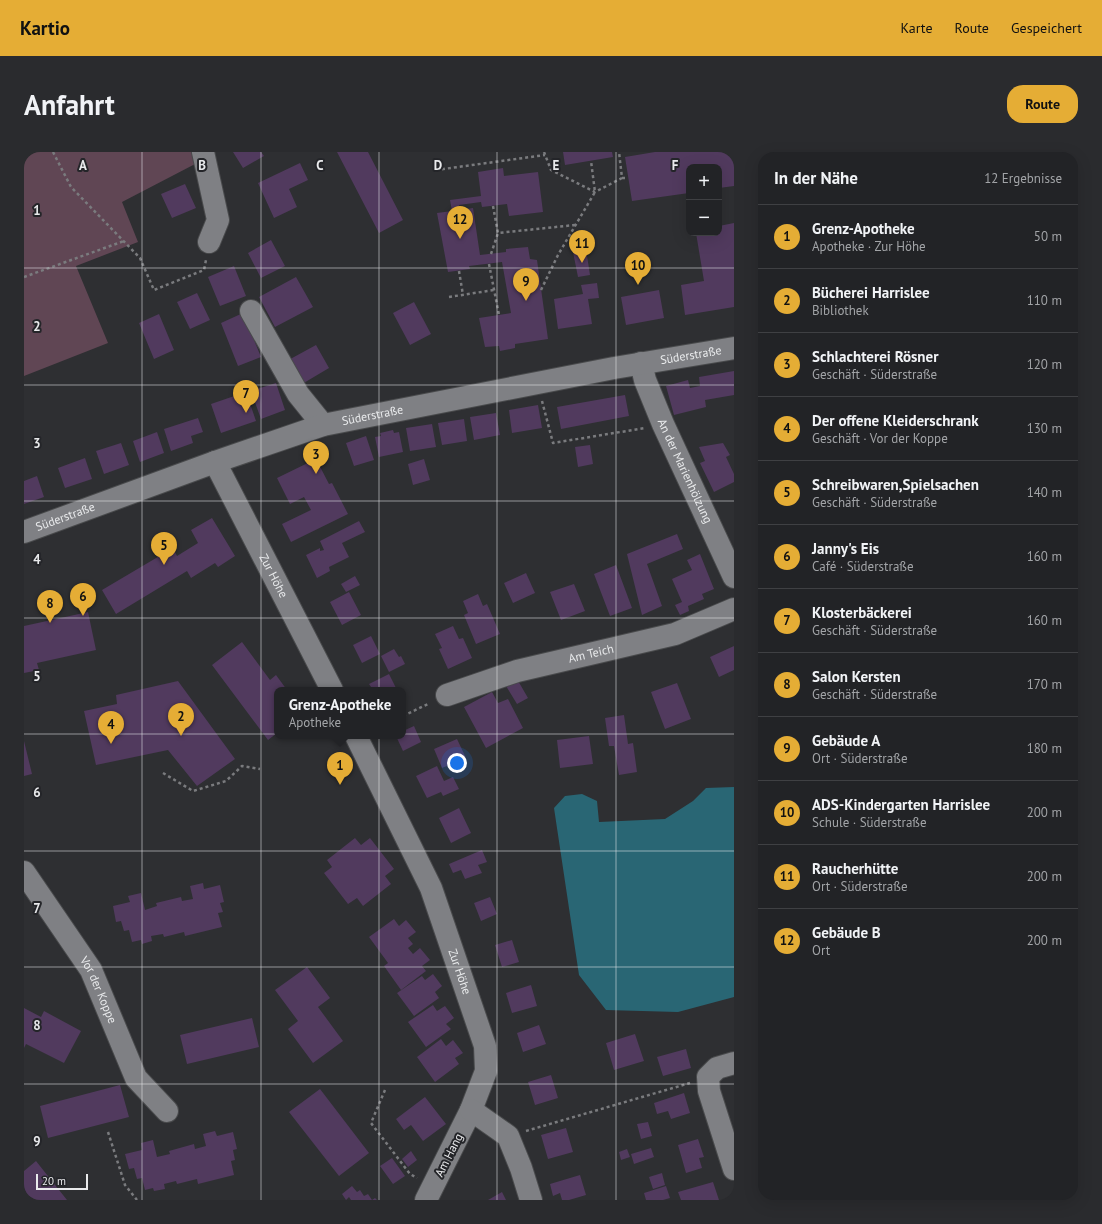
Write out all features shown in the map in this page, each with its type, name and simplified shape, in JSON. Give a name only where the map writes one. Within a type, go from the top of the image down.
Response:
[{"type":"street","points":[[203,152],[218,220],[210,242]]},
{"type":"street","points":[[252,311],[298,394],[323,425]]},
{"type":"street","name":"Süderstraße","points":[[24,532],[215,462],[323,425],[537,382],[734,348]]},
{"type":"street","name":"An der Marienhölzung","points":[[641,363],[645,380],[663,424],[734,577]]},
{"type":"street","name":"Zur Höhe","points":[[215,462],[330,687]]},
{"type":"street","name":"Am Teich","points":[[447,695],[517,671],[675,634],[734,609]]},
{"type":"street","name":"Zur Höhe","points":[[357,739],[430,888],[485,1046],[486,1071],[471,1110]]},
{"type":"street","name":"Vor der Koppe","points":[[24,872],[91,970],[136,1078],[167,1111]]},
{"type":"street","points":[[734,1063],[717,1068],[708,1077],[708,1092],[734,1168]]},
{"type":"street","points":[[471,1110],[508,1136],[521,1168],[531,1200]]},
{"type":"street","name":"Am Hang","points":[[429,1194],[471,1110]]},
{"type":"path","points":[[53,152],[71,187],[140,258],[154,290],[204,270],[210,242]]},
{"type":"path","points":[[619,152],[622,178]]},
{"type":"path","points":[[436,170],[545,154],[551,170],[595,192]]},
{"type":"path","points":[[591,160],[595,192]]},
{"type":"path","points":[[541,290],[558,255],[595,192],[622,178],[628,178]]},
{"type":"path","points":[[491,254],[498,233],[493,206]]},
{"type":"path","points":[[498,233],[575,225]]},
{"type":"path","points":[[24,277],[124,241]]},
{"type":"path","points":[[490,264],[499,315]]},
{"type":"path","points":[[459,271],[463,295]]},
{"type":"path","points":[[449,297],[494,290]]},
{"type":"path","points":[[537,382],[553,443],[663,424]]},
{"type":"path","points":[[406,715],[447,695]]},
{"type":"path","points":[[163,773],[193,791],[226,781],[242,766],[260,769]]},
{"type":"path","points":[[508,1136],[708,1077]]},
{"type":"path","points":[[385,1090],[371,1123],[410,1174],[429,1194]]},
{"type":"path","points":[[108,1132],[125,1185],[137,1200]]},
{"type":"shaded area","points":[[24,152],[194,152],[197,163],[122,202],[138,242],[76,266],[108,343],[24,376]]},
{"type":"water","points":[[734,787],[734,997],[678,1012],[606,1010],[579,975],[554,808],[565,796],[582,794],[597,801],[599,822],[665,819],[693,801],[706,788]]},
{"type":"building","points":[[233,152],[261,152],[264,156],[243,168]]},
{"type":"building","points":[[337,152],[368,152],[403,220],[379,233]]},
{"type":"building","points":[[563,152],[612,152],[613,157],[565,165]]},
{"type":"building","points":[[655,152],[734,152],[734,186],[722,188],[722,164],[686,164],[686,193],[632,201],[625,157]]},
{"type":"building","points":[[300,163],[308,180],[289,189],[297,207],[274,218],[258,183]]},
{"type":"building","points":[[503,168],[504,176],[538,172],[543,212],[509,216],[507,204],[482,207],[481,202],[459,205],[460,210],[473,208],[480,255],[506,252],[506,249],[528,247],[530,259],[537,260],[548,339],[515,344],[515,348],[500,351],[499,346],[485,347],[479,318],[511,313],[502,262],[469,266],[470,269],[448,272],[437,213],[452,211],[450,200],[481,196],[478,172]]},
{"type":"building","points":[[185,184],[196,208],[172,218],[161,194]]},
{"type":"building","points":[[734,223],[734,307],[685,315],[681,285],[704,281],[696,236],[722,236],[722,225]]},
{"type":"building","points":[[271,240],[285,266],[261,278],[248,253]]},
{"type":"building","points":[[586,249],[590,275],[578,277],[573,252]]},
{"type":"building","points":[[234,266],[246,296],[220,306],[208,277]]},
{"type":"building","points":[[296,277],[313,307],[275,327],[259,297]]},
{"type":"building","points":[[597,283],[599,298],[588,299],[592,324],[558,329],[554,299],[583,294],[581,285]]},
{"type":"building","points":[[659,290],[664,318],[626,325],[621,297]]},
{"type":"building","points":[[197,293],[210,320],[190,329],[177,302]]},
{"type":"building","points":[[414,302],[431,334],[410,345],[393,313]]},
{"type":"building","points":[[243,313],[261,357],[238,366],[221,323]]},
{"type":"building","points":[[159,314],[174,350],[154,359],[139,323]]},
{"type":"building","points":[[316,345],[329,368],[297,387],[283,363]]},
{"type":"building","points":[[734,371],[734,395],[705,400],[706,407],[674,415],[666,386],[688,380],[690,388],[700,386],[699,377]]},
{"type":"building","points":[[276,383],[285,410],[261,419],[251,391]]},
{"type":"building","points":[[246,392],[256,421],[221,433],[211,404]]},
{"type":"building","points":[[625,395],[629,416],[561,429],[557,407]]},
{"type":"building","points":[[538,405],[542,428],[512,433],[509,410]]},
{"type":"building","points":[[496,413],[500,435],[474,440],[470,417]]},
{"type":"building","points":[[198,418],[203,432],[191,436],[193,443],[171,451],[164,429]]},
{"type":"building","points":[[464,419],[467,441],[442,445],[438,423]]},
{"type":"building","points":[[432,424],[436,447],[410,451],[406,428]]},
{"type":"building","points":[[393,430],[394,433],[399,432],[403,452],[379,457],[375,437],[381,436],[380,433]]},
{"type":"building","points":[[157,432],[164,453],[140,462],[133,441]]},
{"type":"building","points":[[366,436],[374,460],[354,466],[346,443]]},
{"type":"building","points":[[121,443],[129,465],[104,474],[96,451]]},
{"type":"building","points":[[723,443],[730,455],[726,457],[734,474],[734,482],[714,492],[700,463],[705,461],[699,447]]},
{"type":"building","points":[[590,445],[593,464],[578,467],[575,447]]},
{"type":"building","points":[[85,458],[92,479],[65,488],[58,468]]},
{"type":"building","points":[[316,459],[329,484],[332,483],[348,514],[291,542],[282,524],[311,510],[304,497],[290,504],[277,478]]},
{"type":"building","points":[[424,459],[430,480],[413,485],[408,464]]},
{"type":"building","points":[[37,476],[44,497],[24,504],[24,481]]},
{"type":"building","points":[[212,518],[235,556],[218,567],[215,563],[191,578],[187,571],[116,614],[102,590],[173,548],[177,556],[198,543],[191,530]]},
{"type":"building","points":[[359,521],[365,532],[342,543],[349,557],[329,567],[330,571],[317,578],[306,555],[320,548],[320,551],[324,550],[320,541]]},
{"type":"building","points":[[677,534],[683,549],[647,564],[662,606],[642,615],[627,554]]},
{"type":"building","points":[[700,554],[714,589],[702,594],[704,599],[688,606],[689,611],[680,615],[675,605],[682,602],[672,579],[692,570],[687,560]]},
{"type":"building","points":[[616,565],[632,608],[610,616],[594,574]]},
{"type":"building","points":[[526,573],[535,593],[513,603],[504,583]]},
{"type":"building","points":[[355,576],[360,585],[346,592],[341,584]]},
{"type":"building","points":[[574,584],[585,611],[561,620],[550,592]]},
{"type":"building","points":[[349,592],[361,615],[342,625],[330,602]]},
{"type":"building","points":[[478,594],[483,606],[487,604],[500,634],[476,644],[464,615],[468,613],[463,601]]},
{"type":"building","points":[[88,612],[96,650],[37,663],[39,670],[24,673],[24,626]]},
{"type":"building","points":[[453,626],[459,639],[463,638],[472,658],[448,669],[439,649],[442,648],[435,634]]},
{"type":"building","points":[[371,636],[380,654],[362,663],[353,645]]},
{"type":"building","points":[[242,642],[270,680],[276,675],[285,687],[274,687],[274,735],[268,740],[212,665]]},
{"type":"building","points":[[734,646],[734,670],[719,677],[710,657]]},
{"type":"building","points":[[394,649],[399,657],[401,656],[405,664],[389,672],[381,656]]},
{"type":"building","points":[[389,674],[396,687],[371,687],[369,684]]},
{"type":"building","points":[[517,679],[528,698],[517,704],[506,686]]},
{"type":"building","points":[[178,681],[235,759],[197,786],[168,750],[96,765],[84,711],[117,704],[116,695]]},
{"type":"building","points":[[677,683],[691,719],[665,729],[651,692]]},
{"type":"building","points":[[492,692],[498,703],[508,699],[523,728],[486,748],[464,707]]},
{"type":"building","points":[[624,715],[628,744],[633,743],[637,772],[619,775],[614,746],[609,746],[605,718]]},
{"type":"building","points":[[414,726],[421,742],[403,751],[397,739],[406,739],[406,730]]},
{"type":"building","points":[[589,736],[593,764],[560,768],[557,740]]},
{"type":"building","points":[[457,739],[466,758],[442,768],[434,749]]},
{"type":"building","points":[[24,741],[32,774],[24,776]]},
{"type":"building","points":[[437,766],[444,781],[453,777],[459,789],[443,796],[441,792],[427,798],[416,776]]},
{"type":"building","points":[[459,808],[471,833],[451,843],[439,818]]},
{"type":"building","points":[[355,838],[361,845],[370,838],[394,869],[385,876],[391,884],[363,906],[357,898],[348,904],[324,873],[332,867],[327,860]]},
{"type":"building","points":[[482,850],[487,862],[478,865],[482,873],[465,879],[461,870],[453,873],[449,864]]},
{"type":"building","points":[[203,883],[204,889],[220,885],[224,902],[220,903],[223,912],[218,913],[222,927],[185,936],[184,932],[164,937],[163,934],[151,936],[152,941],[142,944],[141,940],[132,942],[129,930],[124,931],[121,921],[116,922],[113,906],[130,902],[128,896],[141,893],[145,910],[157,906],[156,903],[181,897],[182,901],[193,899],[190,886]]},
{"type":"building","points":[[490,897],[497,914],[481,921],[474,903]]},
{"type":"building","points":[[394,919],[399,926],[406,920],[416,932],[408,938],[413,944],[408,948],[413,954],[420,948],[430,960],[422,966],[426,971],[401,990],[384,966],[388,963],[369,937]]},
{"type":"building","points":[[512,940],[519,962],[502,967],[495,945]]},
{"type":"building","points":[[307,967],[330,998],[318,1007],[343,1041],[313,1063],[288,1029],[298,1021],[275,990]]},
{"type":"building","points":[[433,974],[442,986],[435,992],[439,998],[414,1016],[397,993],[422,976],[425,980]]},
{"type":"building","points":[[531,985],[537,1006],[512,1013],[506,993]]},
{"type":"building","points":[[433,1005],[437,1011],[445,1006],[454,1018],[446,1024],[451,1029],[426,1047],[408,1022]]},
{"type":"building","points":[[24,1008],[41,1017],[44,1011],[81,1031],[64,1063],[26,1044],[24,1048]]},
{"type":"building","points":[[252,1018],[259,1047],[187,1064],[180,1035]]},
{"type":"building","points":[[539,1025],[546,1044],[523,1052],[517,1033]]},
{"type":"building","points":[[635,1034],[644,1061],[614,1070],[606,1043]]},
{"type":"building","points":[[441,1039],[446,1046],[453,1040],[463,1053],[455,1058],[459,1064],[435,1082],[417,1057]]},
{"type":"building","points":[[686,1049],[691,1068],[663,1076],[657,1057]]},
{"type":"building","points":[[551,1075],[558,1098],[535,1105],[528,1082]]},
{"type":"building","points":[[120,1085],[129,1117],[48,1138],[40,1106]]},
{"type":"building","points":[[320,1089],[369,1153],[339,1176],[289,1112]]},
{"type":"building","points":[[684,1093],[690,1113],[671,1119],[668,1111],[657,1114],[654,1103]]},
{"type":"building","points":[[425,1097],[446,1124],[423,1141],[411,1125],[404,1130],[396,1119]]},
{"type":"building","points":[[648,1122],[652,1136],[641,1139],[637,1124]]},
{"type":"building","points":[[566,1128],[573,1152],[548,1159],[541,1135]]},
{"type":"building","points":[[215,1131],[217,1136],[233,1132],[237,1149],[233,1150],[235,1160],[231,1161],[234,1175],[198,1184],[197,1179],[177,1184],[176,1181],[164,1184],[165,1189],[154,1191],[153,1188],[145,1190],[142,1178],[137,1179],[134,1168],[129,1169],[125,1154],[142,1150],[141,1143],[153,1140],[157,1157],[170,1154],[169,1151],[194,1144],[195,1149],[206,1146],[203,1134]]},
{"type":"building","points":[[698,1139],[704,1157],[699,1158],[702,1168],[686,1173],[678,1145]]},
{"type":"building","points":[[651,1148],[654,1157],[634,1164],[631,1154]]},
{"type":"building","points":[[627,1149],[630,1157],[621,1160],[619,1152]]},
{"type":"building","points":[[411,1151],[417,1160],[408,1167],[402,1159]]},
{"type":"building","points":[[392,1158],[405,1176],[393,1184],[380,1166]]},
{"type":"building","points":[[36,1161],[67,1200],[24,1200],[24,1171]]},
{"type":"building","points":[[662,1173],[665,1185],[653,1189],[649,1177]]},
{"type":"building","points":[[580,1175],[586,1195],[569,1200],[562,1200],[560,1193],[553,1196],[550,1184]]},
{"type":"building","points":[[713,1182],[719,1200],[681,1200],[678,1192]]},
{"type":"building","points":[[352,1186],[357,1192],[360,1190],[364,1196],[368,1194],[372,1200],[351,1200],[349,1197],[346,1200],[342,1194]]},
{"type":"building","points":[[666,1186],[670,1198],[663,1200],[646,1200],[644,1193]]},
{"type":"building","points":[[502,1192],[506,1200],[488,1200]]},
{"type":"place","name":"Gebäude B","points":[[460,239]]},
{"type":"place","name":"Raucherhütte","points":[[582,263]]},
{"type":"place","name":"ADS-Kindergarten Harrislee","points":[[638,285]]},
{"type":"place","name":"Gebäude A","points":[[526,301]]},
{"type":"place","name":"Klosterbäckerei","points":[[246,413]]},
{"type":"place","name":"Schlachterei Rösner","points":[[316,474]]},
{"type":"place","name":"Schreibwaren,Spielsachen","points":[[164,565]]},
{"type":"place","name":"Janny's Eis","points":[[83,616]]},
{"type":"place","name":"Salon Kersten","points":[[50,623]]},
{"type":"place","name":"Bücherei Harrislee","points":[[181,736]]},
{"type":"place","name":"Der offene Kleiderschrank","points":[[111,744]]},
{"type":"place","name":"Grenz-Apotheke","points":[[340,785]]}]
